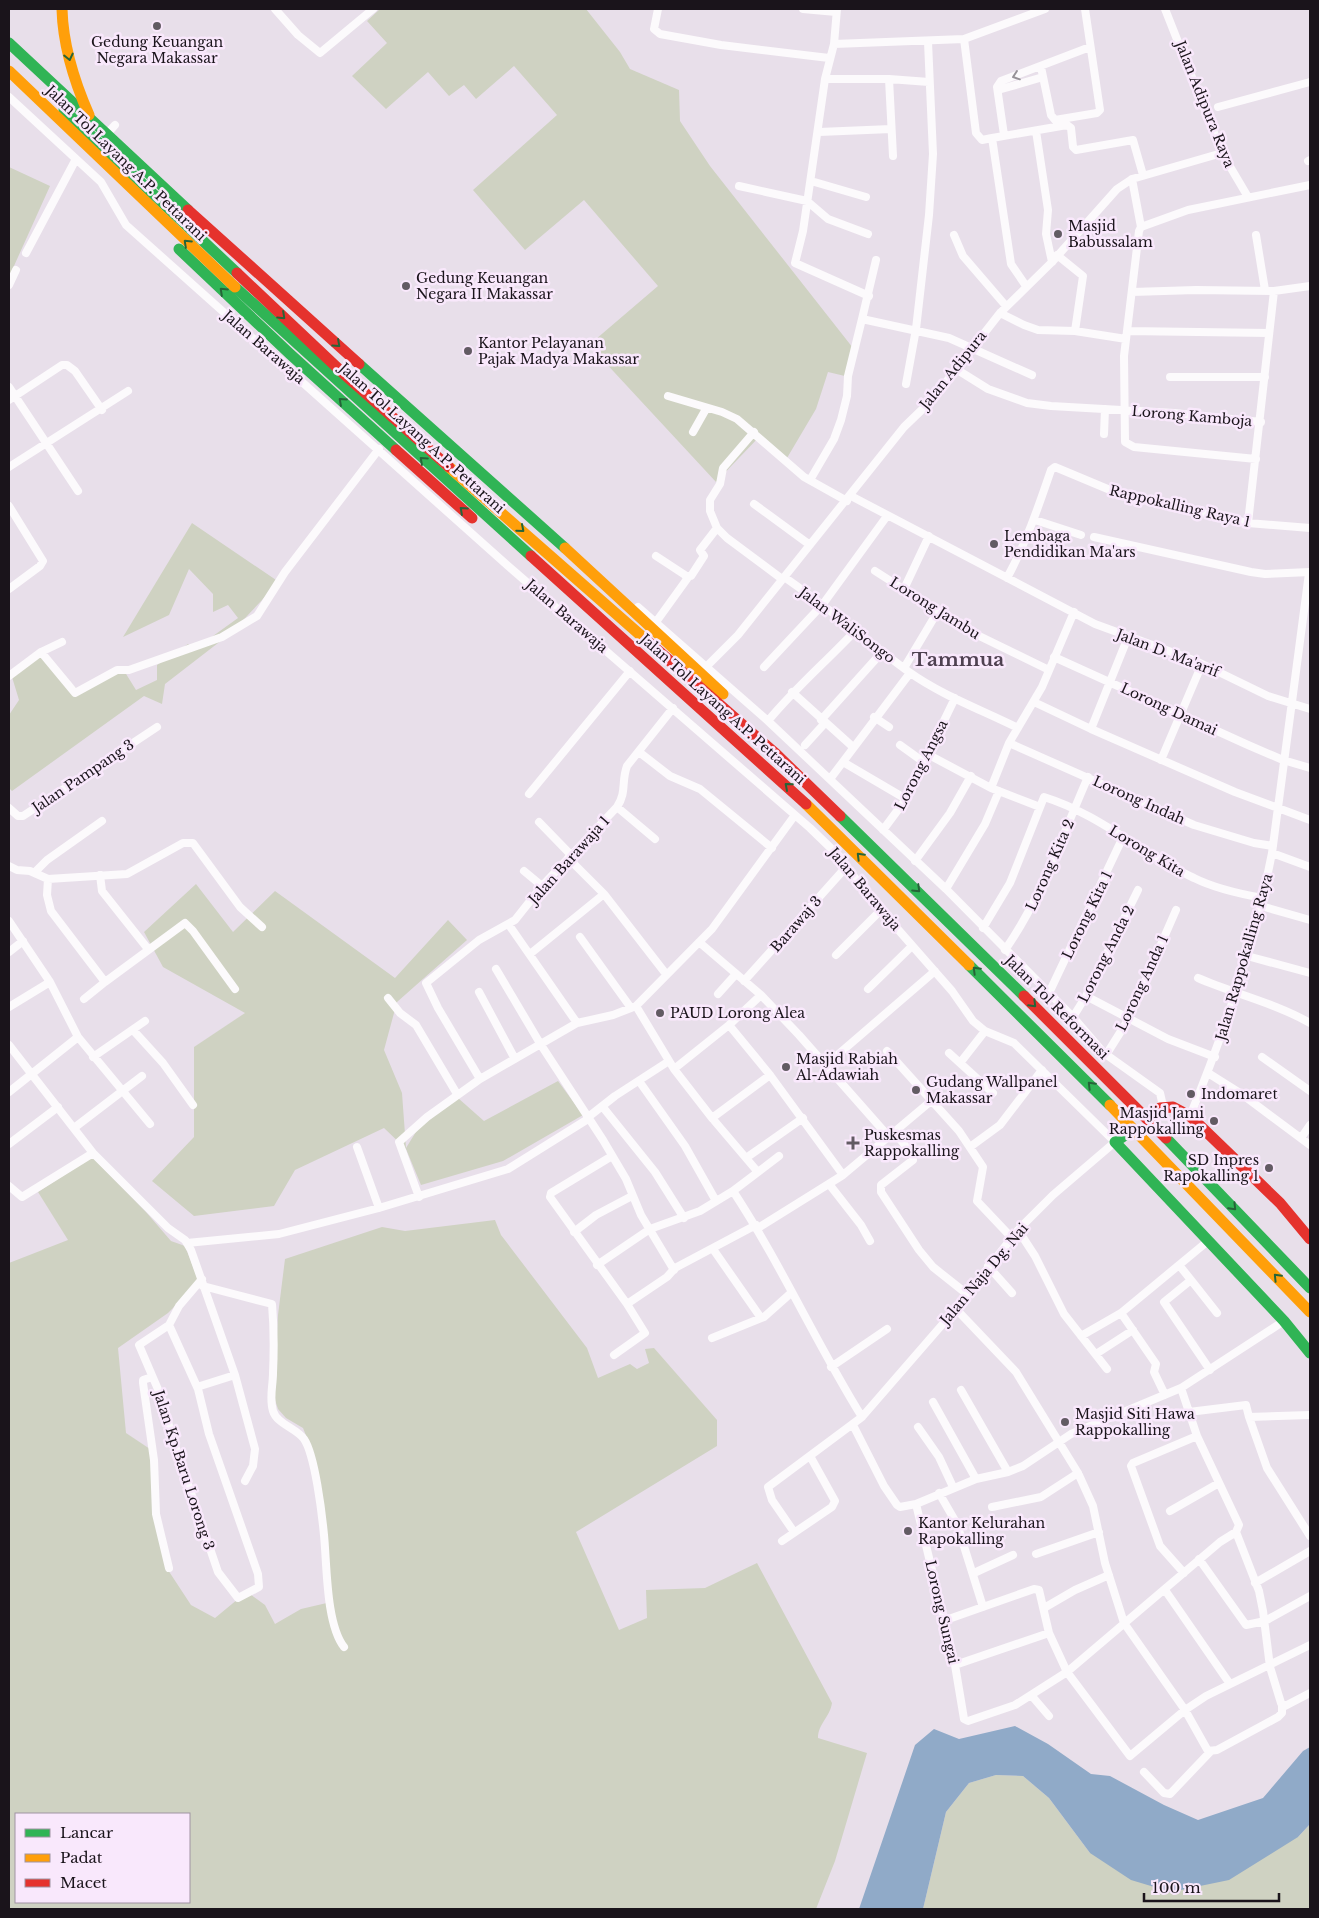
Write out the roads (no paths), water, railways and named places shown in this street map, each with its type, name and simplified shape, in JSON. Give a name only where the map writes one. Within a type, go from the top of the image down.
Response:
[{"type":"main road","points":[[62,9],[64,36],[73,77],[91,120]]},
{"type":"main road","points":[[9,43],[106,135],[285,298],[553,535],[580,564],[776,744],[845,818]]},
{"type":"main road","name":"Jalan Tol Layang A.P. Pettarani","points":[[9,58],[345,375],[776,754]]},
{"type":"main road","name":"Jalan Tol Layang A.P. Pettarani","points":[[9,70],[150,208],[272,322],[823,819],[1161,1156],[1310,1312]]},
{"type":"main road","points":[[9,82],[213,281],[396,450],[582,616],[740,745]]},
{"type":"main road","name":"Jalan Tol Reformasi","points":[[776,754],[845,818],[1169,1140],[1310,1288]]},
{"type":"main road","points":[[1162,1107],[1178,1109],[1190,1116],[1280,1203],[1310,1239]]},
{"type":"main road","points":[[1120,1139],[1310,1353]]},
{"type":"street","points":[[275,9],[298,35],[320,53],[373,9]]},
{"type":"street","points":[[658,9],[654,29],[660,34],[721,45],[830,58]]},
{"type":"street","points":[[803,9],[836,10],[834,44],[825,79],[819,132],[795,263],[869,296]]},
{"type":"street","points":[[834,44],[928,42],[964,39],[1045,9]]},
{"type":"street","points":[[1041,67],[1050,115],[1055,120],[1096,113],[1100,107],[1085,9]]},
{"type":"street","name":"Jalan Adipura Raya","points":[[1165,9],[1222,153],[1248,198]]},
{"type":"street","points":[[964,39],[977,137],[982,140],[1068,125],[1071,128],[1073,147],[1078,150],[1133,140],[1142,175]]},
{"type":"street","points":[[906,384],[916,329],[929,215],[933,154],[928,42]]},
{"type":"street","points":[[1004,135],[997,87],[1001,81],[1090,47]]},
{"type":"street","points":[[998,90],[1043,77]]},
{"type":"street","points":[[825,79],[889,79],[929,82]]},
{"type":"street","points":[[889,79],[893,156]]},
{"type":"street","points":[[1218,107],[1310,82]]},
{"type":"street","name":"Jalan Barawaja","points":[[9,97],[101,182],[126,224],[507,565],[825,842],[847,866],[881,910],[935,971],[973,1020],[985,1031],[1014,1042],[1042,1070],[1120,1139]]},
{"type":"street","points":[[106,135],[115,125]]},
{"type":"street","points":[[819,132],[891,129]]},
{"type":"street","points":[[1036,130],[1048,210],[1046,234],[1052,262]]},
{"type":"street","points":[[992,138],[1011,264],[1026,286]]},
{"type":"street","name":"Jalan Adipura","points":[[707,666],[738,635],[849,499],[904,427],[932,400],[1006,306],[1052,262],[1117,189],[1142,175],[1222,153]]},
{"type":"street","points":[[26,253],[76,159]]},
{"type":"street","points":[[1132,179],[1141,227]]},
{"type":"street","points":[[810,181],[866,197]]},
{"type":"street","points":[[1256,459],[1131,447],[1125,442],[1123,378],[1138,232],[1141,227],[1188,210],[1310,185]]},
{"type":"street","points":[[739,186],[807,201],[828,219],[868,234]]},
{"type":"street","points":[[954,235],[964,256],[1006,306]]},
{"type":"street","points":[[1256,235],[1265,290]]},
{"type":"street","points":[[1058,255],[1083,276],[1075,332]]},
{"type":"street","points":[[810,480],[834,439],[841,420],[847,396],[848,376],[869,296],[876,260]]},
{"type":"street","points":[[9,285],[16,270]]},
{"type":"street","points":[[1132,292],[1274,291],[1310,286]]},
{"type":"street","points":[[1248,523],[1261,422],[1274,291]]},
{"type":"street","points":[[1000,313],[1038,330],[1126,335],[1269,333]]},
{"type":"street","points":[[862,318],[916,329],[972,348],[1032,375]]},
{"type":"street","points":[[12,398],[66,364],[75,371],[102,410]]},
{"type":"street","name":"Lorong Kamboja","points":[[956,369],[988,389],[1028,403],[1261,422]]},
{"type":"street","points":[[1170,377],[1265,377]]},
{"type":"street","points":[[9,387],[12,398],[47,443],[78,491]]},
{"type":"street","points":[[9,467],[102,410],[128,391]]},
{"type":"street","name":"Jalan D. Ma'arif","points":[[668,396],[730,415],[754,432],[787,463],[810,480],[929,536],[1074,612],[1128,637],[1202,664],[1268,696],[1310,709]]},
{"type":"street","points":[[693,432],[706,409]]},
{"type":"street","points":[[1104,434],[1105,409]]},
{"type":"street","points":[[656,556],[686,576],[691,576],[703,560],[704,556],[700,550],[717,528],[710,511],[710,500],[720,484],[723,468],[754,432]]},
{"type":"street","points":[[41,652],[75,693],[117,670],[129,670],[222,637],[250,621],[261,611],[285,572],[379,449]]},
{"type":"street","name":"Rappokalling Raya 1","points":[[1035,520],[1053,468],[1122,496],[1248,523],[1310,528]]},
{"type":"street","points":[[754,504],[810,546]]},
{"type":"street","points":[[9,506],[12,521],[43,561],[40,566],[9,589]]},
{"type":"street","points":[[764,666],[823,604],[887,516]]},
{"type":"street","points":[[1007,578],[1035,520],[1081,535]]},
{"type":"street","name":"Jalan WaliSongo","points":[[717,528],[727,538],[823,604],[907,670],[955,698],[1018,728]]},
{"type":"street","points":[[553,535],[707,666],[830,779],[946,889],[1073,1017],[1106,1055],[1160,1093],[1162,1107]]},
{"type":"street","points":[[904,589],[929,536]]},
{"type":"street","points":[[1094,536],[1251,572],[1266,574],[1309,573]]},
{"type":"street","name":"Lorong Jambu","points":[[875,571],[969,631],[1049,670]]},
{"type":"street","name":"Jalan Rappokalling Raya","points":[[1190,1116],[1215,1057],[1236,994],[1264,898],[1273,849],[1283,760],[1309,573]]},
{"type":"street","points":[[656,622],[686,581],[686,576]]},
{"type":"street","points":[[830,779],[907,670],[938,611]]},
{"type":"street","points":[[991,788],[1009,743],[1034,702],[1074,612]]},
{"type":"street","points":[[768,721],[792,692],[825,663],[856,630]]},
{"type":"street","points":[[1091,729],[1128,637]]},
{"type":"street","points":[[9,676],[41,652],[62,642]]},
{"type":"street","points":[[805,745],[883,651]]},
{"type":"street","name":"Lorong Damai","points":[[1054,657],[1283,760],[1310,768]]},
{"type":"street","points":[[1161,760],[1202,664]]},
{"type":"street","points":[[529,794],[630,671]]},
{"type":"street","points":[[792,692],[823,722],[853,747]]},
{"type":"street","name":"Lorong Angsa","points":[[883,830],[906,799],[955,698]]},
{"type":"street","points":[[1034,702],[1161,760],[1310,820]]},
{"type":"street","name":"Jalan Barawaja 1","points":[[480,1079],[438,1008],[427,982],[478,940],[509,925],[523,911],[542,886],[617,807],[624,794],[626,771],[673,708]]},
{"type":"street","points":[[874,717],[889,726]]},
{"type":"street","name":"Jalan Pampang 3","points":[[9,808],[18,816],[23,816],[158,727]]},
{"type":"street","name":"Lorong Indah","points":[[1009,743],[1194,825],[1273,849],[1310,867]]},
{"type":"street","points":[[900,744],[925,763]]},
{"type":"street","points":[[639,752],[670,776],[700,789],[772,848]]},
{"type":"street","points":[[929,755],[991,788],[1040,806],[1010,883],[983,928]]},
{"type":"street","points":[[843,762],[906,799]]},
{"type":"street","points":[[915,861],[950,813],[971,776]]},
{"type":"street","name":"Lorong Kita 2","points":[[1005,950],[1022,926],[1042,888],[1088,777]]},
{"type":"street","points":[[946,889],[984,824],[999,791]]},
{"type":"street","name":"Lorong Kita","points":[[1040,806],[1044,797],[1075,808],[1194,879],[1243,894],[1264,898]]},
{"type":"street","points":[[617,807],[655,839]]},
{"type":"street","points":[[419,1197],[399,1142],[457,1094],[577,1023],[613,1015],[633,1007],[699,942],[722,916],[795,815]]},
{"type":"street","points":[[35,872],[47,860],[102,821]]},
{"type":"street","points":[[539,822],[604,894],[666,974]]},
{"type":"street","name":"Lorong Kita 1","points":[[1049,993],[1123,837]]},
{"type":"street","points":[[9,866],[17,870],[35,872],[48,879],[100,874],[127,874],[183,843],[190,842],[195,845],[240,907],[262,927]]},
{"type":"street","name":"Barawaj 3","points":[[744,981],[847,866]]},
{"type":"street","points":[[524,871],[542,886]]},
{"type":"street","points":[[100,874],[102,891],[148,949]]},
{"type":"street","points":[[48,879],[47,895],[51,911],[105,982]]},
{"type":"street","name":"Lorong Anda 2","points":[[1073,1017],[1086,996],[1138,890]]},
{"type":"street","points":[[530,954],[604,894]]},
{"type":"street","points":[[1261,906],[1310,920]]},
{"type":"street","points":[[836,955],[881,910]]},
{"type":"street","name":"Lorong Anda 1","points":[[1106,1055],[1128,1020],[1176,910]]},
{"type":"street","points":[[9,921],[50,982],[78,1037],[150,1124]]},
{"type":"street","points":[[84,999],[185,923],[235,988]]},
{"type":"street","points":[[509,925],[577,1023]]},
{"type":"street","points":[[580,937],[633,1007],[674,1069],[757,1171]]},
{"type":"street","points":[[9,952],[23,941]]},
{"type":"street","points":[[699,942],[761,995],[912,1154],[913,1160],[882,1185],[881,1192],[919,1250],[933,1267],[967,1294]]},
{"type":"street","points":[[868,989],[912,946]]},
{"type":"street","points":[[1247,956],[1310,973]]},
{"type":"street","points":[[496,969],[541,1045],[612,1156],[632,1196],[674,1270]]},
{"type":"street","points":[[827,1064],[935,971]]},
{"type":"street","points":[[718,994],[736,974]]},
{"type":"street","points":[[1198,978],[1236,994],[1277,1006],[1310,1024]]},
{"type":"street","points":[[9,1007],[50,982]]},
{"type":"street","points":[[479,992],[515,1059]]},
{"type":"street","points":[[674,1069],[730,1026],[761,995]]},
{"type":"street","points":[[1086,996],[1128,1020],[1215,1057]]},
{"type":"street","points":[[388,998],[400,1013],[416,1025],[457,1094]]},
{"type":"street","points":[[93,1057],[145,1021]]},
{"type":"street","points":[[730,1026],[803,1118],[843,1175]]},
{"type":"street","points":[[133,1030],[163,1063],[193,1105]]},
{"type":"street","points":[[960,1063],[985,1031]]},
{"type":"street","points":[[9,1092],[78,1037]]},
{"type":"street","points":[[9,1045],[93,1153],[187,1243],[199,1270],[235,1375],[255,1449],[253,1466],[245,1481]]},
{"type":"street","points":[[887,1051],[970,1147],[983,1167],[977,1201],[1012,1238]]},
{"type":"street","points":[[950,1053],[993,1093]]},
{"type":"street","points":[[1262,1057],[1310,1091]]},
{"type":"street","points":[[187,1243],[279,1234],[419,1197],[508,1169],[587,1118],[623,1090],[640,1082],[669,1061]]},
{"type":"street","points":[[970,1147],[1000,1125],[1042,1070]]},
{"type":"street","points":[[1208,1073],[1243,1095],[1310,1145]]},
{"type":"street","points":[[712,1118],[770,1075]]},
{"type":"street","points":[[74,1128],[142,1076]]},
{"type":"street","points":[[640,1082],[685,1146],[716,1201]]},
{"type":"street","points":[[627,1304],[668,1277],[674,1270],[757,1227],[843,1175],[931,1101]]},
{"type":"street","points":[[602,1106],[655,1172],[684,1218]]},
{"type":"street","points":[[9,1144],[58,1107]]},
{"type":"street","points":[[746,1158],[803,1118]]},
{"type":"street","points":[[1301,1138],[1310,1125]]},
{"type":"street","name":"Jalan Naja Dg. Nai","points":[[794,1532],[772,1500],[767,1488],[862,1417],[956,1308],[1018,1230],[1053,1195],[1120,1139]]},
{"type":"street","points":[[357,1147],[379,1208]]},
{"type":"street","points":[[9,1186],[22,1197],[93,1153]]},
{"type":"street","points":[[612,1156],[550,1195],[597,1265],[627,1304],[645,1334],[614,1355]]},
{"type":"street","points":[[597,1265],[650,1229],[684,1218],[733,1191],[779,1156]]},
{"type":"street","points":[[829,1184],[861,1225],[870,1241]]},
{"type":"street","points":[[733,1191],[757,1227],[831,1367],[862,1417]]},
{"type":"street","points":[[574,1232],[596,1215],[632,1196]]},
{"type":"street","points":[[1018,1230],[1036,1256],[1061,1309],[1107,1370]]},
{"type":"street","points":[[1081,1336],[1121,1313],[1208,1240]]},
{"type":"street","points":[[713,1249],[761,1318]]},
{"type":"street","points":[[1179,1265],[1217,1313]]},
{"type":"street","points":[[988,1266],[1012,1293]]},
{"type":"street","points":[[1191,1280],[1164,1302],[1210,1370]]},
{"type":"street","points":[[203,1283],[179,1306],[169,1325],[197,1387],[235,1375]]},
{"type":"street","points":[[203,1283],[272,1304],[273,1411],[280,1420],[298,1431],[307,1444],[324,1536],[326,1579],[336,1633],[344,1647]]},
{"type":"street","points":[[712,1338],[761,1318],[791,1293]]},
{"type":"street","points":[[956,1308],[1016,1372],[1078,1473],[1093,1506],[1109,1575],[1124,1624],[1185,1710],[1210,1752]]},
{"type":"street","points":[[1121,1313],[1156,1364],[1154,1372],[1165,1395]]},
{"type":"street","points":[[853,1425],[884,1486],[897,1505],[900,1507],[916,1504],[976,1478],[1008,1472],[1023,1466],[1058,1441],[1082,1429],[1181,1388],[1284,1322]]},
{"type":"street","name":"Jalan Kp.Baru Lorong 3","points":[[169,1325],[139,1345],[164,1404],[171,1434],[221,1578],[236,1598],[260,1585],[251,1554],[208,1434],[197,1387]]},
{"type":"street","points":[[831,1367],[887,1329]]},
{"type":"street","points":[[1096,1354],[1133,1330]]},
{"type":"street","points":[[152,1377],[143,1381],[154,1460],[156,1514],[169,1568]]},
{"type":"street","points":[[1049,1716],[1030,1695],[1068,1672],[1199,1559],[1236,1532],[1239,1525],[1197,1436],[1181,1388]]},
{"type":"street","points":[[961,1390],[1008,1472]]},
{"type":"street","points":[[933,1402],[976,1478]]},
{"type":"street","points":[[1189,1412],[1246,1405],[1267,1468],[1310,1536]]},
{"type":"street","points":[[1249,1417],[1310,1415]]},
{"type":"street","points":[[918,1427],[938,1457],[952,1487]]},
{"type":"street","points":[[1184,1573],[1160,1546],[1131,1465],[1197,1436]]},
{"type":"street","points":[[782,1541],[834,1505],[835,1501],[810,1456]]},
{"type":"street","points":[[992,1507],[1041,1497],[1078,1473]]},
{"type":"street","points":[[1170,1511],[1219,1483]]},
{"type":"street","points":[[939,1493],[957,1524],[974,1573],[983,1607]]},
{"type":"street","name":"Lorong Sungai","points":[[916,1504],[955,1665],[966,1721],[1015,1706],[1030,1695]]},
{"type":"street","points":[[1036,1554],[1099,1532]]},
{"type":"street","points":[[1144,1772],[1164,1793],[1170,1794],[1210,1752],[1278,1717],[1282,1713],[1282,1704],[1270,1667],[1265,1621],[1256,1583],[1236,1532]]},
{"type":"street","points":[[1256,1583],[1310,1551]]},
{"type":"street","points":[[974,1573],[1013,1555]]},
{"type":"street","points":[[1199,1559],[1244,1623],[1265,1621],[1310,1596]]},
{"type":"street","points":[[1044,1608],[1075,1590],[1109,1575]]},
{"type":"street","points":[[944,1620],[1037,1589],[1044,1608],[1048,1633],[1068,1672],[1130,1756],[1185,1710],[1230,1684],[1270,1667],[1310,1646]]},
{"type":"street","points":[[1165,1590],[1230,1684]]},
{"type":"street","points":[[955,1665],[1048,1633]]},
{"type":"street","points":[[1282,1704],[1285,1706],[1310,1693]]},
{"type":"water","points":[[1015,1726],[1048,1744],[1091,1774],[1110,1776],[1164,1805],[1198,1820],[1263,1798],[1303,1751],[1310,1747],[1310,1824],[1298,1837],[1229,1880],[1171,1892],[1131,1880],[1090,1853],[1049,1798],[1023,1776],[996,1775],[969,1783],[946,1812],[923,1909],[859,1909],[915,1745],[934,1729],[959,1739]]},
{"type":"place","name":"Gedung Keuangan Negara Makassar","points":[[157,26]]},
{"type":"place","name":"Masjid Babussalam","points":[[1058,234]]},
{"type":"place","name":"Gedung Keuangan Negara II Makassar","points":[[406,286]]},
{"type":"place","name":"Kantor Pelayanan Pajak Madya Makassar","points":[[468,351]]},
{"type":"place","name":"Lembaga Pendidikan Ma'ars","points":[[994,544]]},
{"type":"place","name":"PAUD Lorong Alea","points":[[660,1013]]},
{"type":"place","name":"Masjid Rabiah Al-Adawiah","points":[[786,1067]]},
{"type":"place","name":"Gudang Wallpanel Makassar","points":[[916,1090]]},
{"type":"place","name":"Indomaret","points":[[1191,1094]]},
{"type":"place","name":"Masjid Jami Rappokalling","points":[[1214,1121]]},
{"type":"place","name":"Puskesmas Rappokalling","points":[[853,1143]]},
{"type":"place","name":"SD Inpres Rapokalling 1","points":[[1269,1168]]},
{"type":"place","name":"Masjid Siti Hawa Rappokalling","points":[[1065,1422]]},
{"type":"place","name":"Kantor Kelurahan Rapokalling","points":[[908,1531]]},
{"type":"district","name":"Tammua","points":[[958,659]]}]
